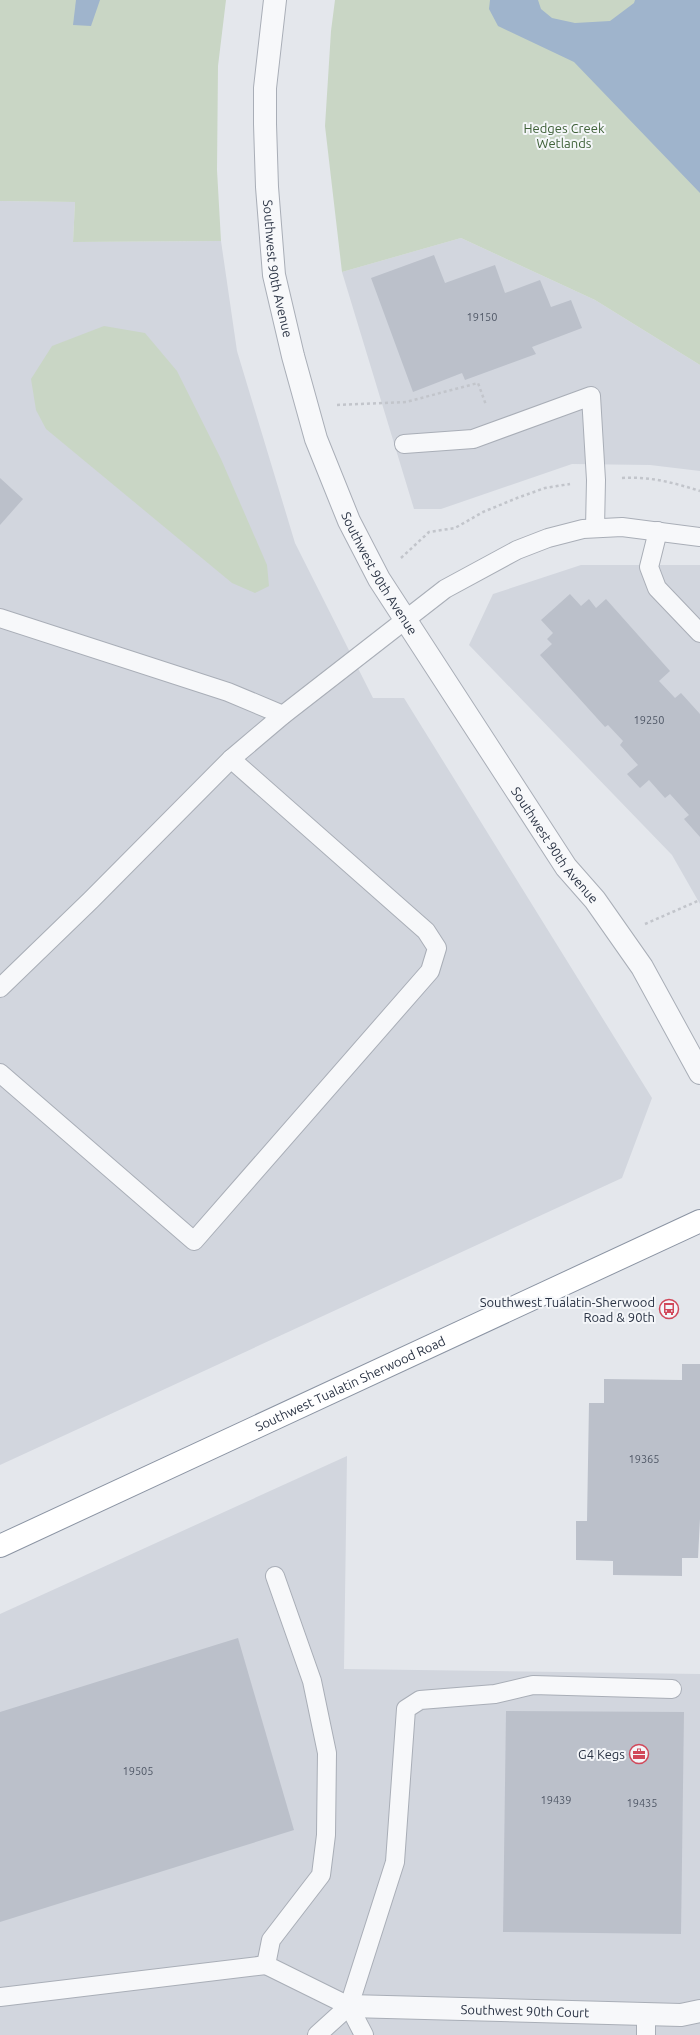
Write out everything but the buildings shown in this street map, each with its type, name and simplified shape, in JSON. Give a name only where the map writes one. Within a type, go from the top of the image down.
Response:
[{"type":"highway","name":"Southwest Tualatin Sherwood Road","points":[[0,1546],[700,1221]]},
{"type":"street","name":"Southwest 90th Avenue","points":[[274,0],[266,88],[267,187],[274,275],[293,356],[316,439],[348,521],[379,579],[566,867],[595,900],[642,967],[700,1073]]},
{"type":"street","name":"Southwest 90th Court","points":[[349,2006],[681,2015],[700,2010]]},
{"type":"lane","points":[[404,444],[473,439],[591,396],[596,480],[595,528]]},
{"type":"lane","points":[[0,988],[92,900],[231,759],[283,715],[445,589],[518,550],[548,538],[583,530],[622,527],[700,537]]},
{"type":"lane","points":[[658,531],[649,567],[657,588],[700,633]]},
{"type":"lane","points":[[0,618],[228,692],[283,715]]},
{"type":"lane","points":[[0,1072],[194,1241],[430,971],[437,948],[426,931],[231,759]]},
{"type":"lane","points":[[266,1965],[271,1940],[321,1875],[326,1835],[325,1746],[312,1681],[275,1576]]},
{"type":"lane","points":[[318,2035],[349,2006],[395,1862],[406,1709],[420,1700],[495,1694],[534,1685],[672,1689]]},
{"type":"lane","points":[[0,1997],[266,1965],[349,2006],[364,2035]]},
{"type":"lane","points":[[646,2014],[646,2035]]},
{"type":"path","points":[[307,407],[406,402],[478,383],[496,431]]},
{"type":"path","points":[[379,579],[428,532],[455,528],[483,512],[545,488],[596,480],[632,477],[668,481],[700,491]]},
{"type":"path","points":[[619,935],[700,900]]},
{"type":"shaded area","points":[[0,201],[75,202],[73,242],[221,241],[237,351],[295,543],[373,698],[404,698],[652,1098],[622,1178],[0,1465]]},
{"type":"shaded area","points":[[461,238],[595,300],[700,365],[700,471],[650,465],[572,464],[441,509],[414,509],[342,272]]},
{"type":"shaded area","points":[[581,565],[700,565],[700,904],[672,855],[469,645],[493,594]]},
{"type":"shaded area","points":[[347,1456],[344,1669],[700,1674],[700,2035],[0,2035],[0,1614]]},
{"type":"green space","points":[[0,0],[226,0],[218,66],[217,170],[221,241],[73,242],[75,202],[0,201]]},
{"type":"green space","name":"Hedges Creek Wetlands","points":[[335,0],[700,0],[700,365],[595,300],[461,238],[342,272],[325,126],[331,31]]},
{"type":"green space","points":[[104,326],[145,333],[177,371],[221,459],[267,565],[269,586],[255,593],[232,583],[46,429],[36,410],[31,379],[52,346]]},
{"type":"water","points":[[76,0],[100,0],[91,26],[73,25]]},
{"type":"water","points":[[490,0],[538,0],[541,9],[552,18],[575,23],[610,21],[634,3],[635,0],[700,0],[700,193],[574,62],[498,26],[489,9]]},
{"type":"place","name":"Southwest Tualatin-Sherwood Road & 90th","points":[[669,1309]]},
{"type":"place","name":"G4 Kegs","points":[[639,1754]]}]
